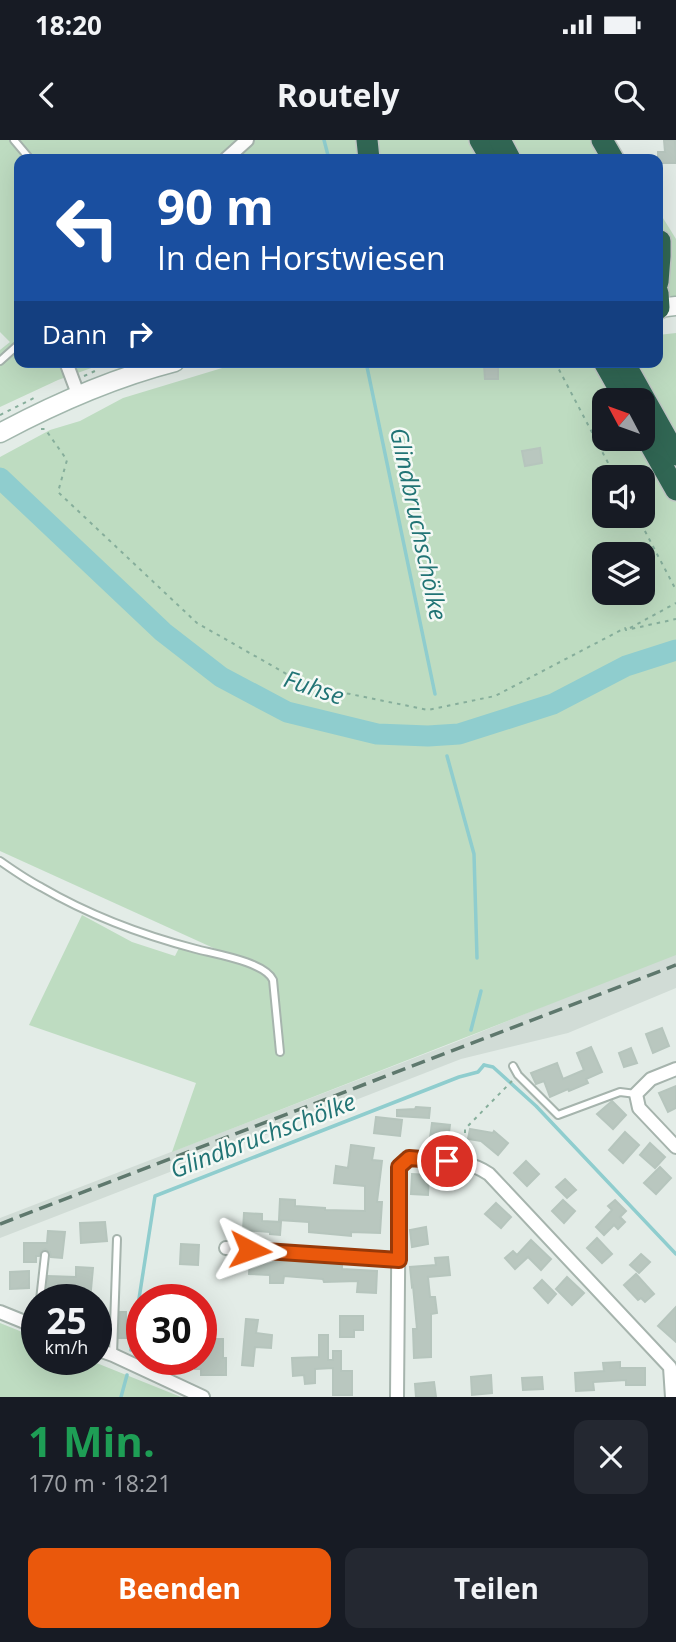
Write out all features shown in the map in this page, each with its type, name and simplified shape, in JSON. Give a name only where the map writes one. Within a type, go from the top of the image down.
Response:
[{"type":"highway","points":[[480,140],[502,149]]},
{"type":"highway","points":[[663,246],[676,270]]},
{"type":"highway","points":[[613,368],[621,388]]},
{"type":"highway","points":[[615,368],[676,455]]},
{"type":"highway","points":[[654,452],[676,491]]},
{"type":"main road","points":[[0,433],[78,394],[123,376],[153,368]]},
{"type":"street","points":[[232,154],[247,140]]},
{"type":"street","points":[[68,368],[78,394]]},
{"type":"street","points":[[676,1069],[651,1079],[636,1094],[639,1108],[676,1147]]},
{"type":"street","points":[[397,1397],[399,1167],[409,1158],[466,1163],[489,1174],[670,1367],[672,1397]]},
{"type":"street","points":[[226,1248],[399,1260]]},
{"type":"street","points":[[0,1311],[21,1320]]},
{"type":"street","points":[[113,1355],[203,1397]]},
{"type":"lane","points":[[13,140],[26,154]]},
{"type":"lane","points":[[0,360],[14,348]]},
{"type":"lane","points":[[0,861],[41,888],[106,919],[180,945],[258,966],[270,973],[280,1052]]},
{"type":"lane","points":[[513,1066],[518,1075],[558,1115],[620,1092],[636,1094]]},
{"type":"lane","points":[[113,1355],[117,1238]]},
{"type":"lane","points":[[42,1284],[45,1255]]},
{"type":"path","points":[[558,368],[609,465]]},
{"type":"path","points":[[0,415],[21,404]]},
{"type":"path","points":[[45,429],[67,460],[58,492],[197,622],[306,685],[428,710],[495,696],[625,628],[626,630],[676,619]]},
{"type":"path","points":[[642,528],[676,590]]},
{"type":"path","points":[[626,630],[676,604]]},
{"type":"path","points":[[466,1163],[465,1129],[505,1087]]},
{"type":"shaded area","points":[[676,952],[676,988],[568,1033],[461,1059],[0,1238],[0,1218],[456,1042]]},
{"type":"green space","points":[[0,140],[615,140],[624,154],[14,154],[14,368],[91,368],[0,407],[0,350],[10,342],[0,332]]},
{"type":"green space","points":[[663,218],[676,239],[676,309],[663,310]]},
{"type":"green space","points":[[676,333],[676,955],[172,1152],[196,1083],[29,1025],[82,915],[132,942],[175,956],[179,948],[253,966],[0,851],[0,457],[50,430],[80,421],[123,398],[222,368],[663,368],[663,334]]},
{"type":"green space","points":[[0,1323],[21,1332],[21,1375],[112,1375],[112,1369],[181,1397],[0,1397]]},
{"type":"building","points":[[664,140],[675,140],[676,163],[663,163],[663,154],[658,152],[665,152]]},
{"type":"building","points":[[484,368],[498,368],[498,379],[485,379]]},
{"type":"building","points":[[540,448],[542,463],[525,466],[522,451]]},
{"type":"building","points":[[662,1028],[669,1046],[653,1053],[646,1034]]},
{"type":"building","points":[[591,1047],[602,1072],[586,1079],[588,1083],[550,1097],[544,1081],[536,1084],[531,1073],[557,1063],[563,1079],[584,1070],[577,1053]]},
{"type":"building","points":[[631,1048],[637,1063],[624,1067],[619,1053]]},
{"type":"building","points":[[676,1086],[676,1108],[668,1112],[659,1093]]},
{"type":"building","points":[[612,1101],[626,1115],[613,1129],[597,1114]]},
{"type":"building","points":[[430,1108],[429,1118],[397,1116],[397,1110]]},
{"type":"building","points":[[376,1117],[402,1120],[400,1136],[374,1133]]},
{"type":"building","points":[[432,1123],[450,1125],[448,1140],[430,1138]]},
{"type":"building","points":[[470,1129],[494,1131],[508,1143],[498,1155],[481,1141],[468,1139]]},
{"type":"building","points":[[625,1132],[639,1145],[623,1163],[609,1150]]},
{"type":"building","points":[[650,1143],[665,1157],[655,1168],[640,1155]]},
{"type":"building","points":[[351,1145],[374,1148],[372,1160],[382,1161],[377,1202],[382,1202],[380,1233],[351,1232],[351,1236],[309,1232],[309,1222],[279,1220],[280,1199],[295,1200],[295,1206],[365,1211],[365,1186],[334,1183],[336,1166],[348,1168]]},
{"type":"building","points":[[526,1161],[539,1174],[527,1186],[514,1173]]},
{"type":"building","points":[[660,1167],[671,1178],[656,1194],[644,1183]]},
{"type":"building","points":[[412,1174],[429,1175],[428,1195],[411,1194]]},
{"type":"building","points":[[565,1179],[576,1190],[567,1198],[556,1187]]},
{"type":"building","points":[[563,1200],[575,1211],[564,1223],[552,1211]]},
{"type":"building","points":[[615,1200],[626,1211],[620,1217],[625,1222],[618,1229],[614,1225],[604,1235],[596,1227],[612,1210],[608,1206]]},
{"type":"building","points":[[496,1203],[511,1217],[501,1228],[485,1214]]},
{"type":"building","points":[[244,1213],[262,1214],[262,1221],[281,1222],[280,1235],[243,1230]]},
{"type":"building","points":[[105,1222],[107,1241],[81,1243],[80,1223]]},
{"type":"building","points":[[426,1227],[428,1244],[412,1247],[410,1230]]},
{"type":"building","points":[[48,1231],[65,1232],[62,1258],[51,1257],[50,1252],[45,1249],[36,1256],[36,1262],[24,1262],[24,1243],[47,1243]]},
{"type":"building","points":[[597,1238],[612,1254],[602,1263],[587,1248]]},
{"type":"building","points":[[531,1240],[551,1259],[541,1270],[528,1257],[515,1269],[505,1258],[513,1251],[517,1255]]},
{"type":"building","points":[[181,1244],[199,1245],[198,1265],[180,1264]]},
{"type":"building","points":[[641,1254],[650,1262],[639,1273],[630,1265]]},
{"type":"building","points":[[448,1257],[450,1275],[428,1277],[430,1297],[435,1297],[437,1313],[431,1314],[431,1357],[414,1358],[413,1329],[417,1329],[410,1267],[436,1265],[435,1258]]},
{"type":"building","points":[[250,1258],[342,1265],[342,1269],[377,1271],[376,1293],[357,1292],[358,1281],[324,1282],[323,1279],[284,1276],[283,1283],[270,1283],[270,1275],[249,1274]]},
{"type":"building","points":[[76,1267],[93,1268],[92,1284],[47,1284],[48,1276],[76,1277]]},
{"type":"building","points":[[29,1271],[29,1284],[21,1284],[21,1288],[10,1289],[10,1272]]},
{"type":"building","points":[[636,1274],[654,1294],[645,1302],[641,1298],[638,1300],[624,1285]]},
{"type":"building","points":[[567,1277],[584,1293],[572,1305],[556,1289]]},
{"type":"building","points":[[542,1280],[556,1294],[548,1303],[534,1288]]},
{"type":"building","points":[[676,1307],[676,1342],[658,1326]]},
{"type":"building","points":[[120,1312],[126,1312],[126,1338],[119,1338]]},
{"type":"building","points":[[340,1316],[363,1316],[363,1330],[354,1330],[354,1337],[340,1337]]},
{"type":"building","points":[[246,1319],[258,1320],[256,1333],[272,1335],[271,1348],[255,1347],[253,1366],[242,1365]]},
{"type":"building","points":[[319,1335],[328,1335],[328,1360],[333,1360],[333,1351],[341,1351],[341,1371],[352,1371],[352,1395],[333,1395],[333,1368],[315,1369],[315,1383],[305,1384],[304,1375],[293,1376],[292,1358],[319,1357]]},
{"type":"building","points":[[217,1339],[223,1339],[226,1375],[217,1375]]},
{"type":"building","points":[[620,1362],[620,1368],[645,1368],[645,1385],[626,1385],[626,1380],[593,1382],[594,1390],[576,1391],[575,1373],[604,1371],[603,1363]]},
{"type":"building","points":[[491,1375],[492,1393],[472,1395],[471,1377]]},
{"type":"building","points":[[542,1377],[543,1389],[523,1390],[522,1378]]},
{"type":"building","points":[[434,1382],[436,1397],[416,1397],[415,1384]]},
{"type":"waterway","name":"Glindbruchschölke","points":[[324,140],[328,154]]},
{"type":"waterway","name":"Glindbruchschölke","points":[[367,368],[435,694]]},
{"type":"waterway","name":"Fuhse","points":[[0,478],[163,632],[221,677],[287,712],[377,734],[459,734],[553,704],[626,666],[676,650]]},
{"type":"waterway","name":"Glindbruchschölke","points":[[447,756],[474,854],[477,958]]},
{"type":"waterway","name":"Glindbruchschölke","points":[[471,1030],[481,991]]},
{"type":"waterway","points":[[484,1065],[493,1067],[536,1106],[676,1254]]},
{"type":"waterway","name":"Glindbruchschölke","points":[[141,1284],[155,1196],[459,1077],[478,1072],[484,1065]]},
{"type":"waterway","name":"Glindbruchschölke","points":[[121,1397],[127,1375]]},
{"type":"railway","points":[[0,1224],[676,965]]},
{"type":"route","points":[[250,1250],[399,1260],[399,1167],[409,1158],[447,1161]]}]
